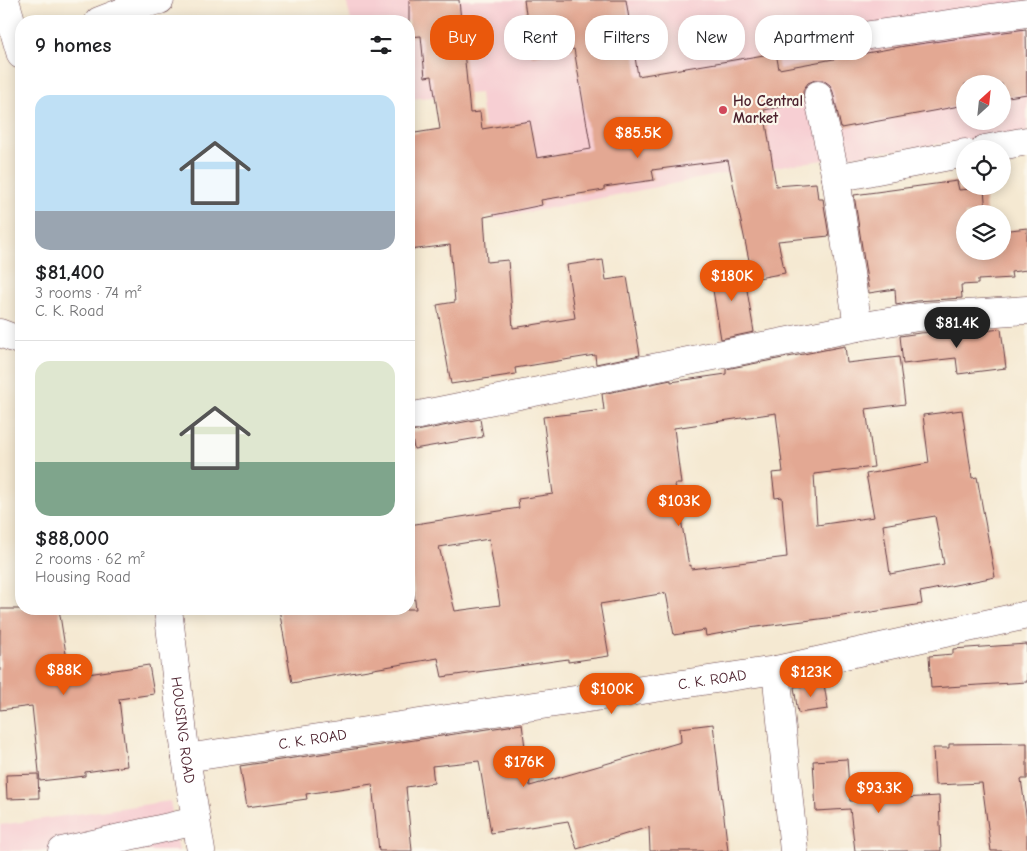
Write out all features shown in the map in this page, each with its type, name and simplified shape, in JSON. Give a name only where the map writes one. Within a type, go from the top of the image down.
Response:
[{"type":"street","points":[[114,15],[148,1]]},
{"type":"street","points":[[4,6],[15,36]]},
{"type":"street","points":[[872,35],[1027,13]]},
{"type":"street","points":[[818,95],[836,178],[858,327]]},
{"type":"street","points":[[1011,143],[1027,140]]},
{"type":"street","points":[[836,178],[956,155]]},
{"type":"street","points":[[415,416],[918,316],[1027,310]]},
{"type":"street","points":[[0,333],[15,339]]},
{"type":"street","name":"HOUSING ROAD","points":[[169,615],[186,758],[201,851]]},
{"type":"street","name":"C. K. ROAD","points":[[186,758],[776,670],[1027,615]]},
{"type":"street","points":[[776,670],[794,851]]},
{"type":"street","points":[[62,851],[196,821]]},
{"type":"shaded area","name":"Ho Central Market","points":[[346,0],[1027,0],[1027,132],[956,140],[956,142],[723,174],[494,219],[480,93],[415,98],[415,15],[350,15]]},
{"type":"shaded area","points":[[170,801],[179,851],[0,851],[0,825]]},
{"type":"building","points":[[409,0],[459,0],[460,15],[430,15],[430,60],[465,60],[470,113],[480,112],[482,129],[530,121],[537,158],[591,149],[575,55],[575,15],[526,15],[524,0],[626,0],[628,15],[585,15],[585,60],[635,60],[638,76],[734,60],[745,60],[745,58],[755,56],[755,60],[777,60],[779,69],[828,60],[872,60],[872,52],[1026,29],[1027,94],[1011,97],[1011,75],[956,75],[956,107],[841,128],[830,85],[823,80],[815,80],[808,83],[803,90],[804,103],[764,110],[776,186],[816,183],[818,199],[823,199],[829,236],[778,241],[785,273],[753,279],[728,160],[652,170],[654,180],[604,187],[604,190],[541,200],[542,205],[484,217],[487,262],[508,260],[513,328],[575,318],[567,265],[603,260],[606,280],[627,277],[640,355],[596,364],[595,355],[515,368],[516,374],[451,384],[437,305],[455,302],[450,245],[415,249],[415,133],[440,129],[432,76],[425,77],[421,36],[415,36],[415,15],[409,15]]},
{"type":"building","points":[[956,181],[956,195],[985,195],[985,205],[956,205],[956,260],[1011,260],[1011,230],[1027,228],[1027,270],[1011,272],[1012,278],[978,280],[978,284],[961,285],[962,298],[917,301],[896,305],[895,289],[869,293],[854,195]]},
{"type":"building","points":[[743,266],[754,332],[721,339],[710,272]]},
{"type":"building","points":[[1001,329],[1006,368],[958,374],[956,358],[903,364],[900,336],[920,333],[966,330],[966,333]]},
{"type":"building","points":[[845,346],[847,363],[899,357],[905,404],[866,409],[874,467],[814,474],[817,525],[874,517],[866,474],[929,463],[923,415],[962,410],[972,478],[977,477],[995,577],[920,592],[922,604],[749,628],[706,636],[705,630],[674,635],[666,593],[600,604],[609,656],[568,662],[568,659],[442,677],[438,658],[292,683],[280,615],[415,615],[415,524],[519,508],[518,499],[553,494],[543,417],[604,410],[602,394],[671,380],[671,382],[726,374],[726,369]],"holes":[[[776,413],[783,472],[772,473],[775,498],[782,497],[787,557],[691,569],[675,484],[681,484],[674,428]],[[935,516],[944,564],[890,574],[883,525]],[[489,539],[500,605],[455,611],[439,547]]]},
{"type":"building","points":[[480,419],[483,437],[415,449],[415,431]]},
{"type":"building","points":[[0,609],[15,609],[15,615],[60,615],[69,673],[81,672],[81,675],[149,665],[154,694],[119,699],[127,766],[85,772],[85,776],[40,781],[32,706],[0,710]]},
{"type":"building","points":[[1027,644],[1027,682],[931,688],[929,656],[953,654],[953,649]]},
{"type":"building","points":[[824,684],[828,709],[798,713],[794,687]]},
{"type":"building","points":[[522,724],[530,786],[681,742],[680,728],[713,724],[728,851],[650,851],[649,827],[577,849],[568,821],[491,833],[479,761],[432,766],[434,783],[406,787],[412,851],[379,851],[372,784],[306,794],[307,799],[247,807],[240,766]]},
{"type":"building","points":[[1027,743],[1027,779],[1021,779],[1027,821],[1027,851],[991,851],[982,783],[935,785],[933,748],[949,748],[949,744]]},
{"type":"building","points":[[847,759],[850,801],[939,796],[941,851],[855,851],[850,809],[816,811],[813,761]]},
{"type":"building","points":[[38,774],[39,798],[7,799],[6,775]]},
{"type":"place","name":"Ho Central Market","points":[[723,110]]}]
